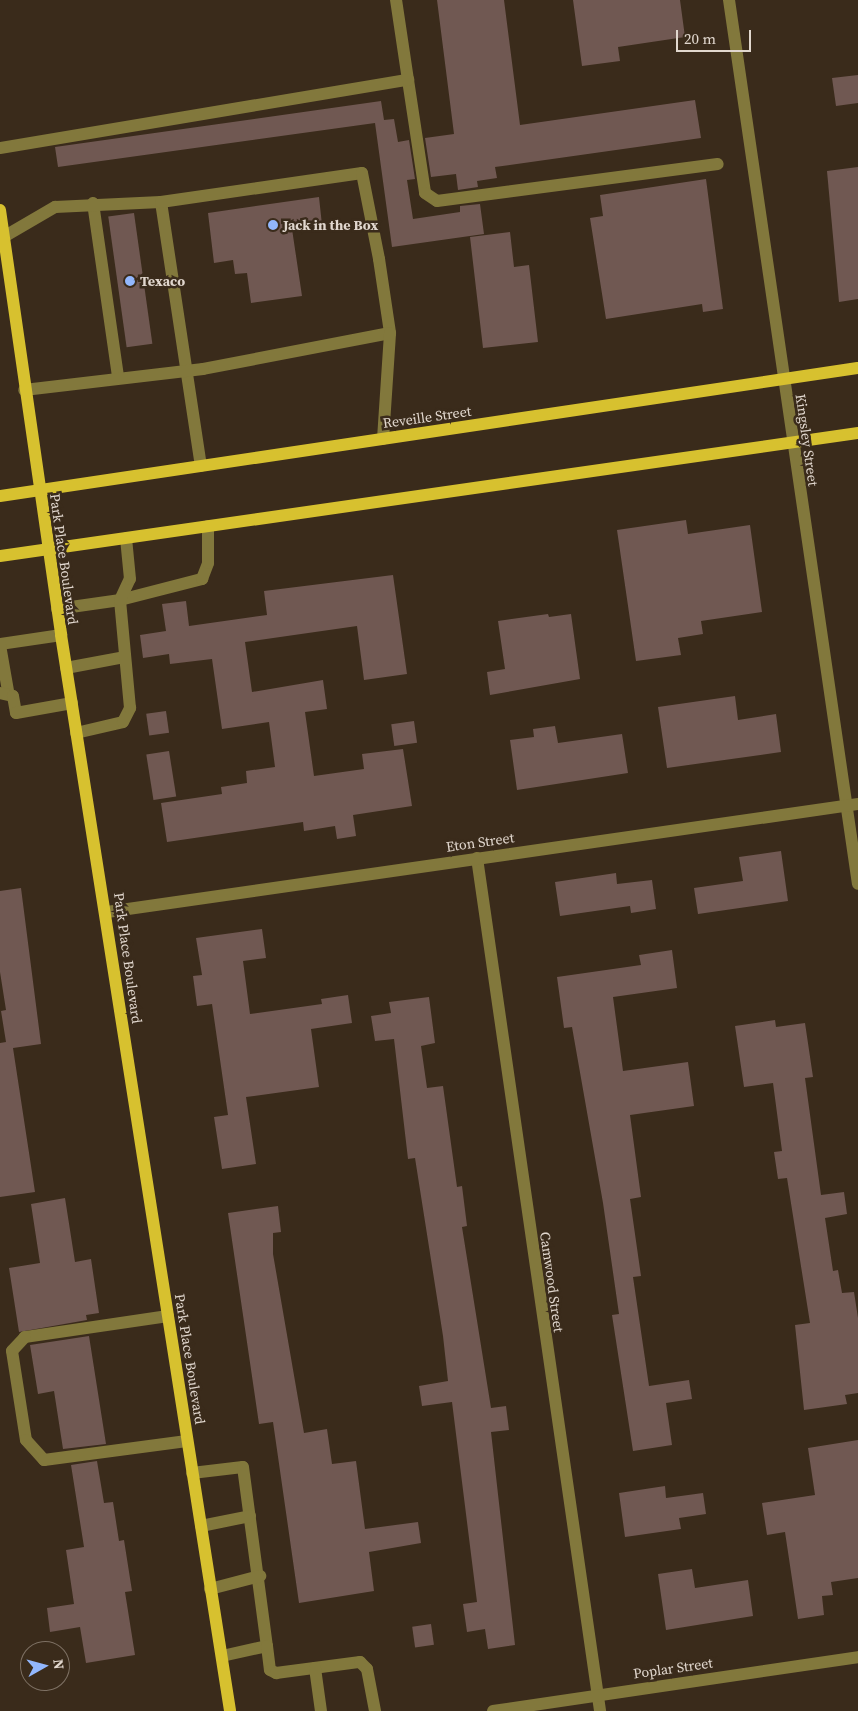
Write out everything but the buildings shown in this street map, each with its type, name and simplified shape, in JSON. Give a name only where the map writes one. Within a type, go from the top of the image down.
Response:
[{"type":"main road","name":"Park Place Boulevard","points":[[0,210],[2,238],[66,668],[107,912],[230,1711]]},
{"type":"main road","name":"Reveille Street","points":[[0,496],[858,368]]},
{"type":"main road","points":[[0,556],[793,444],[858,433]]},
{"type":"street","points":[[396,0],[426,193],[436,201],[718,164]]},
{"type":"street","name":"Kingsley Street","points":[[729,0],[783,379],[852,805],[858,884]]},
{"type":"street","points":[[0,148],[408,80]]},
{"type":"street","points":[[2,238],[55,207],[93,203],[161,202],[362,173],[390,333],[383,439]]},
{"type":"street","points":[[161,202],[201,466]]},
{"type":"street","points":[[93,203],[118,377]]},
{"type":"street","points":[[24,390],[187,370],[390,333]]},
{"type":"street","points":[[57,609],[120,600],[202,580],[208,563],[208,526]]},
{"type":"street","points":[[76,733],[123,722],[130,708],[120,600],[130,580],[126,538]]},
{"type":"street","points":[[61,635],[0,645],[4,692],[16,713],[72,703]]},
{"type":"street","points":[[66,668],[124,657]]},
{"type":"street","name":"Eton Street","points":[[107,912],[852,805]]},
{"type":"street","name":"Camwood Street","points":[[478,858],[600,1711]]},
{"type":"street","points":[[168,1316],[25,1338],[12,1352],[26,1440],[44,1460],[187,1441]]},
{"type":"street","points":[[192,1473],[243,1467],[260,1576],[270,1670],[276,1673],[360,1662],[367,1669],[375,1711]]},
{"type":"street","points":[[201,1526],[250,1516]]},
{"type":"street","points":[[210,1589],[260,1576]]},
{"type":"street","points":[[222,1656],[267,1646]]},
{"type":"street","name":"Poplar Street","points":[[493,1711],[858,1657]]},
{"type":"street","points":[[315,1668],[321,1711]]},
{"type":"place","name":"Jack in the Box","points":[[273,225]]},
{"type":"place","name":"Texaco","points":[[130,281]]}]
